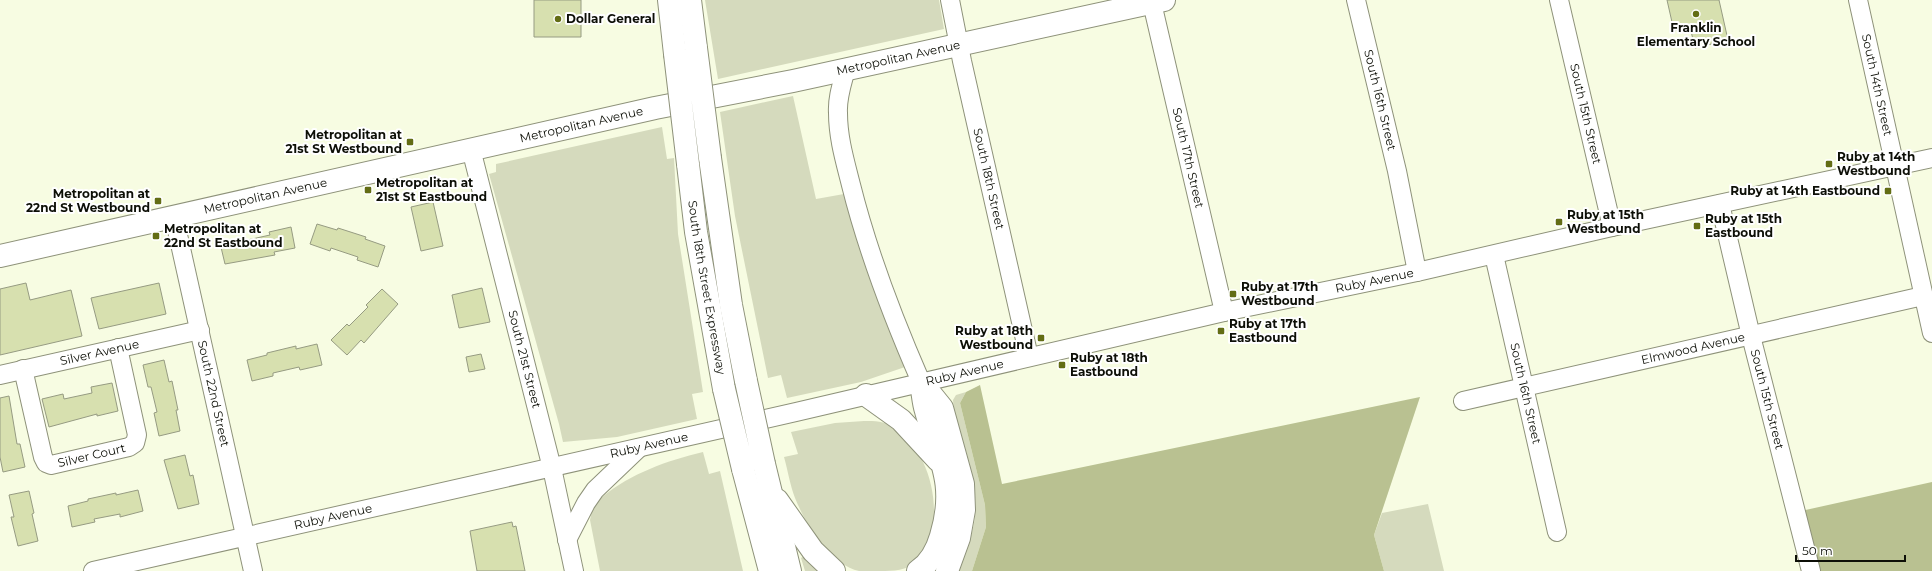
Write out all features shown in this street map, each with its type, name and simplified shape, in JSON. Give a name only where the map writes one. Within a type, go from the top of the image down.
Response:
[{"type":"main road","name":"South 18th Street Expressway","points":[[670,0],[696,232],[724,389],[753,467],[770,491],[790,571]]},
{"type":"main road","name":"South 18th Street Expressway","points":[[690,0],[710,158],[732,306],[746,381],[753,467],[763,549],[770,571]]},
{"type":"main road","name":"Metropolitan Avenue","points":[[0,256],[471,149],[1158,2]]},
{"type":"main road","points":[[918,571],[936,551],[944,526],[948,494],[945,469],[926,410],[921,382]]},
{"type":"main road","points":[[921,382],[942,408],[963,484],[964,510],[959,538],[947,571]]},
{"type":"main road","points":[[866,395],[901,420],[945,469]]},
{"type":"main road","points":[[770,491],[813,552],[834,571]]},
{"type":"main road","points":[[761,571],[763,549]]},
{"type":"street","name":"South 18th Street","points":[[950,0],[958,45],[1028,357]]},
{"type":"street","name":"South 16th Street","points":[[1356,0],[1397,171],[1417,272]]},
{"type":"street","name":"South 15th Street","points":[[1559,0],[1612,227]]},
{"type":"street","name":"South 14th Street","points":[[1858,0],[1895,167],[1925,284],[1932,334]]},
{"type":"street","name":"South 17th Street","points":[[1158,2],[1224,312]]},
{"type":"street","points":[[846,69],[839,93],[838,114],[840,143],[861,226],[897,328],[921,382]]},
{"type":"street","name":"South 21st Street","points":[[471,149],[552,468],[574,571]]},
{"type":"street","name":"Ruby Avenue","points":[[93,571],[552,468],[641,446],[1224,312],[1417,272],[1612,227],[1932,158]]},
{"type":"street","name":"South 15th Street","points":[[1720,204],[1751,336],[1811,571]]},
{"type":"street","name":"South 22nd Street","points":[[174,217],[253,571]]},
{"type":"street","name":"South 16th Street","points":[[1494,255],[1557,532]]},
{"type":"street","name":"Elmwood Avenue","points":[[1463,401],[1524,386],[1751,336],[1925,284]]},
{"type":"street","name":"Silver Avenue","points":[[0,375],[200,330]]},
{"type":"street","name":"Silver Court","points":[[23,369],[43,457],[46,463],[51,465],[129,447],[135,443],[137,435],[118,348]]},
{"type":"street","points":[[567,540],[586,503],[595,490],[641,446]]},
{"type":"green space","points":[[705,0],[939,0],[944,29],[718,79]]},
{"type":"green space","points":[[793,96],[816,199],[844,194],[905,367],[861,382],[787,398],[781,375],[768,378],[735,216],[720,112]]},
{"type":"green space","points":[[662,127],[667,159],[674,158],[678,234],[703,392],[692,394],[697,419],[617,437],[563,442],[489,174],[496,172],[496,164]]},
{"type":"green space","points":[[980,385],[1002,484],[1420,397],[1374,535],[1384,571],[972,571],[986,527],[985,505],[960,403],[966,392]]},
{"type":"green space","points":[[966,392],[960,403],[985,505],[986,527],[972,571],[958,571],[972,533],[975,514],[974,484],[954,411],[953,400],[956,395]]},
{"type":"green space","points":[[864,421],[883,422],[893,427],[907,438],[918,453],[927,470],[932,490],[934,509],[932,529],[927,546],[917,561],[904,569],[890,571],[859,571],[838,561],[812,531],[799,508],[792,488],[784,457],[798,454],[791,432],[835,423]]},
{"type":"green space","points":[[703,452],[709,474],[720,471],[743,571],[600,571],[590,520],[599,495],[602,497],[625,481],[650,469],[676,459]]},
{"type":"green space","points":[[1932,482],[1932,571],[1816,571],[1801,511]]},
{"type":"green space","points":[[1428,504],[1444,571],[1384,571],[1374,535],[1382,513]]},
{"type":"green space","points":[[807,554],[822,571],[805,571],[801,558]]},
{"type":"building","name":"Dollar General","points":[[534,0],[581,0],[581,37],[534,37]]},
{"type":"building","name":"Franklin Elementary School","points":[[1667,0],[1719,0],[1728,40],[1695,48],[1690,27],[1674,31]]},
{"type":"building","points":[[433,202],[443,246],[421,251],[411,207]]},
{"type":"building","points":[[317,224],[337,230],[338,228],[366,237],[365,239],[385,246],[378,267],[357,260],[358,257],[331,248],[330,251],[310,244]]},
{"type":"building","points":[[291,227],[295,248],[274,252],[275,255],[225,264],[220,243],[242,238],[243,241],[270,235],[269,232]]},
{"type":"building","points":[[26,283],[30,300],[71,290],[82,336],[0,355],[0,289]]},
{"type":"building","points":[[159,283],[166,314],[99,329],[91,298]]},
{"type":"building","points":[[482,288],[490,322],[459,328],[452,295]]},
{"type":"building","points":[[382,289],[398,304],[364,343],[361,340],[347,355],[331,340],[347,324],[349,326],[368,307],[366,305]]},
{"type":"building","points":[[317,344],[322,365],[300,370],[299,367],[273,373],[273,376],[252,381],[247,360],[267,355],[267,353],[296,346],[296,349]]},
{"type":"building","points":[[481,354],[485,369],[469,372],[466,357]]},
{"type":"building","points":[[164,360],[169,382],[172,381],[178,410],[176,410],[180,431],[159,436],[154,413],[157,412],[151,387],[148,387],[143,365]]},
{"type":"building","points":[[112,383],[118,411],[97,416],[97,414],[49,427],[42,399],[63,394],[64,399],[92,393],[91,387]]},
{"type":"building","points":[[9,396],[17,444],[20,444],[25,467],[3,472],[0,457],[0,398]]},
{"type":"building","points":[[185,455],[190,476],[193,475],[199,504],[178,509],[164,460]]},
{"type":"building","points":[[138,490],[143,511],[120,517],[120,514],[94,519],[95,522],[72,527],[68,506],[88,501],[88,499]]},
{"type":"building","points":[[29,491],[38,541],[18,546],[11,517],[14,517],[9,495]]},
{"type":"building","points":[[512,522],[513,527],[516,526],[525,571],[477,571],[470,531]]},
{"type":"place","name":"Franklin Elementary School","points":[[1696,14]]},
{"type":"place","name":"Dollar General","points":[[558,19]]},
{"type":"place","name":"Metropolitan at 21st St Westbound","points":[[410,142]]},
{"type":"place","name":"Ruby at 14th Westbound","points":[[1829,164]]},
{"type":"place","name":"Metropolitan at 21st St Eastbound","points":[[368,190]]},
{"type":"place","name":"Ruby at 14th Eastbound","points":[[1888,191]]},
{"type":"place","name":"Metropolitan at 22nd St Westbound","points":[[158,201]]},
{"type":"place","name":"Ruby at 15th Westbound","points":[[1559,222]]},
{"type":"place","name":"Ruby at 15th Eastbound","points":[[1697,226]]},
{"type":"place","name":"Metropolitan at 22nd St Eastbound","points":[[156,236]]},
{"type":"place","name":"Ruby at 17th Westbound","points":[[1233,294]]},
{"type":"place","name":"Ruby at 17th Eastbound","points":[[1221,331]]},
{"type":"place","name":"Ruby at 18th Westbound","points":[[1041,338]]},
{"type":"place","name":"Ruby at 18th Eastbound","points":[[1062,365]]}]
